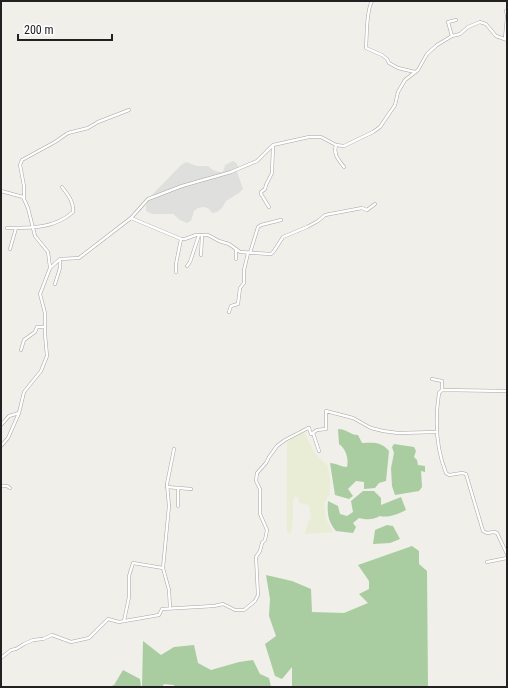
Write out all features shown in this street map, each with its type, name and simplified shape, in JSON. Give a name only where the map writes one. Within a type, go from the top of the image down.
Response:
[{"type":"street","points":[[372,1],[370,4],[366,48],[382,55],[387,59],[388,63],[400,70],[415,72]]},
{"type":"street","points":[[1,446],[8,438],[19,412],[24,392],[41,371],[47,356],[45,313],[40,294],[50,268],[60,259],[79,258],[131,218],[148,199],[182,186],[231,172],[257,161],[273,145],[321,137],[336,145],[344,146],[380,128],[395,105],[398,92],[405,80],[418,70],[427,54],[437,45],[452,36],[460,34],[468,27],[480,22],[486,24],[496,36],[506,39],[506,11]]},
{"type":"street","points":[[452,36],[448,22],[456,20]]},
{"type":"street","points":[[50,268],[48,252],[36,238],[24,199],[20,165],[22,160],[68,133],[88,128],[98,122],[129,110]]},
{"type":"street","points":[[269,207],[261,195],[261,192],[265,190],[272,173],[273,145]]},
{"type":"street","points":[[336,145],[335,154],[337,159],[344,167]]},
{"type":"street","points":[[7,228],[33,228],[50,225],[68,217],[73,212],[73,208],[71,199],[62,187]]},
{"type":"street","points":[[1,191],[20,196],[24,199]]},
{"type":"street","points":[[131,218],[181,239],[208,235],[229,244],[241,252],[272,253],[283,237],[307,227],[325,215],[361,208],[367,210],[374,204]]},
{"type":"street","points":[[229,312],[230,306],[238,304],[240,288],[244,283],[244,270],[258,227],[281,220]]},
{"type":"street","points":[[10,249],[16,228]]},
{"type":"street","points":[[200,235],[201,255]]},
{"type":"street","points":[[187,266],[190,262],[200,235]]},
{"type":"street","points":[[176,272],[181,239]]},
{"type":"street","points":[[235,249],[236,259]]},
{"type":"street","points":[[55,284],[60,268],[60,259]]},
{"type":"street","points":[[21,350],[25,338],[35,332],[37,327],[45,327]]},
{"type":"street","points":[[432,379],[442,381],[442,390],[440,391],[437,402],[436,422],[446,473],[449,475],[462,473],[466,474],[483,531],[487,533],[498,533],[507,554]]},
{"type":"street","points":[[442,390],[507,391]]},
{"type":"street","points":[[1,658],[12,649],[16,649],[24,644],[50,636],[55,636],[72,642],[91,637],[108,619],[118,622],[158,615],[162,609],[214,606],[223,604],[235,610],[244,611],[258,595],[259,589],[256,556],[265,540],[267,530],[260,514],[260,488],[256,481],[257,473],[266,463],[277,446],[308,427],[311,434],[317,430],[326,429],[326,412],[328,411],[353,418],[371,428],[383,431],[398,433],[437,432]]},
{"type":"street","points":[[1,424],[9,416],[19,412]]},
{"type":"street","points":[[313,432],[319,451]]},
{"type":"street","points":[[170,608],[169,590],[163,568],[169,506],[167,487],[174,449]]},
{"type":"street","points":[[1,486],[7,486],[10,488]]},
{"type":"street","points":[[167,487],[191,489]]},
{"type":"street","points":[[178,488],[178,506]]},
{"type":"street","points":[[486,562],[507,558]]},
{"type":"street","points":[[124,621],[129,597],[129,577],[132,564],[163,568]]},
{"type":"shaded area","points":[[233,161],[238,166],[237,172],[243,189],[226,201],[222,208],[217,212],[212,213],[208,208],[198,208],[194,211],[191,221],[187,223],[180,220],[173,214],[152,214],[146,211],[146,205],[152,195],[181,165],[186,162],[197,166],[208,166],[213,170],[223,172],[225,165]]},
{"type":"green space","points":[[338,429],[358,435],[362,443],[380,444],[389,451],[386,481],[379,483],[375,488],[364,489],[364,482],[356,481],[348,489],[353,496],[349,499],[335,495],[330,463],[347,467],[348,464],[345,451],[339,444]]},
{"type":"green space","points":[[304,432],[313,450],[328,466],[330,494],[324,503],[326,519],[333,532],[305,534],[308,522],[311,518],[309,505],[299,503],[299,498],[295,496],[293,500],[291,533],[287,533],[287,441]]},
{"type":"green space","points":[[394,444],[414,447],[416,451],[414,457],[417,460],[418,465],[425,466],[425,472],[421,471],[422,487],[419,491],[395,495],[392,486],[391,468],[394,453],[392,447]]},
{"type":"green space","points":[[363,491],[374,491],[381,498],[381,505],[401,497],[406,510],[390,516],[380,516],[370,519],[359,518],[353,523],[356,527],[353,533],[336,531],[331,524],[329,517],[328,501],[338,506],[340,514],[347,516],[353,512],[351,501]]},
{"type":"green space","points":[[387,525],[393,526],[400,539],[390,543],[373,544],[375,530]]},
{"type":"green space","points":[[412,546],[419,551],[419,564],[427,571],[428,687],[292,687],[292,667],[282,679],[275,676],[265,644],[276,636],[269,616],[270,599],[266,575],[292,581],[311,589],[312,612],[344,613],[368,603],[359,594],[369,589],[369,581],[358,565]]},
{"type":"green space","points":[[143,641],[161,655],[174,647],[194,645],[198,663],[211,670],[239,662],[253,660],[260,674],[269,678],[271,687],[175,687],[174,685],[164,684],[162,687],[142,687]]},
{"type":"green space","points":[[123,670],[140,679],[141,687],[108,687],[114,685]]}]
